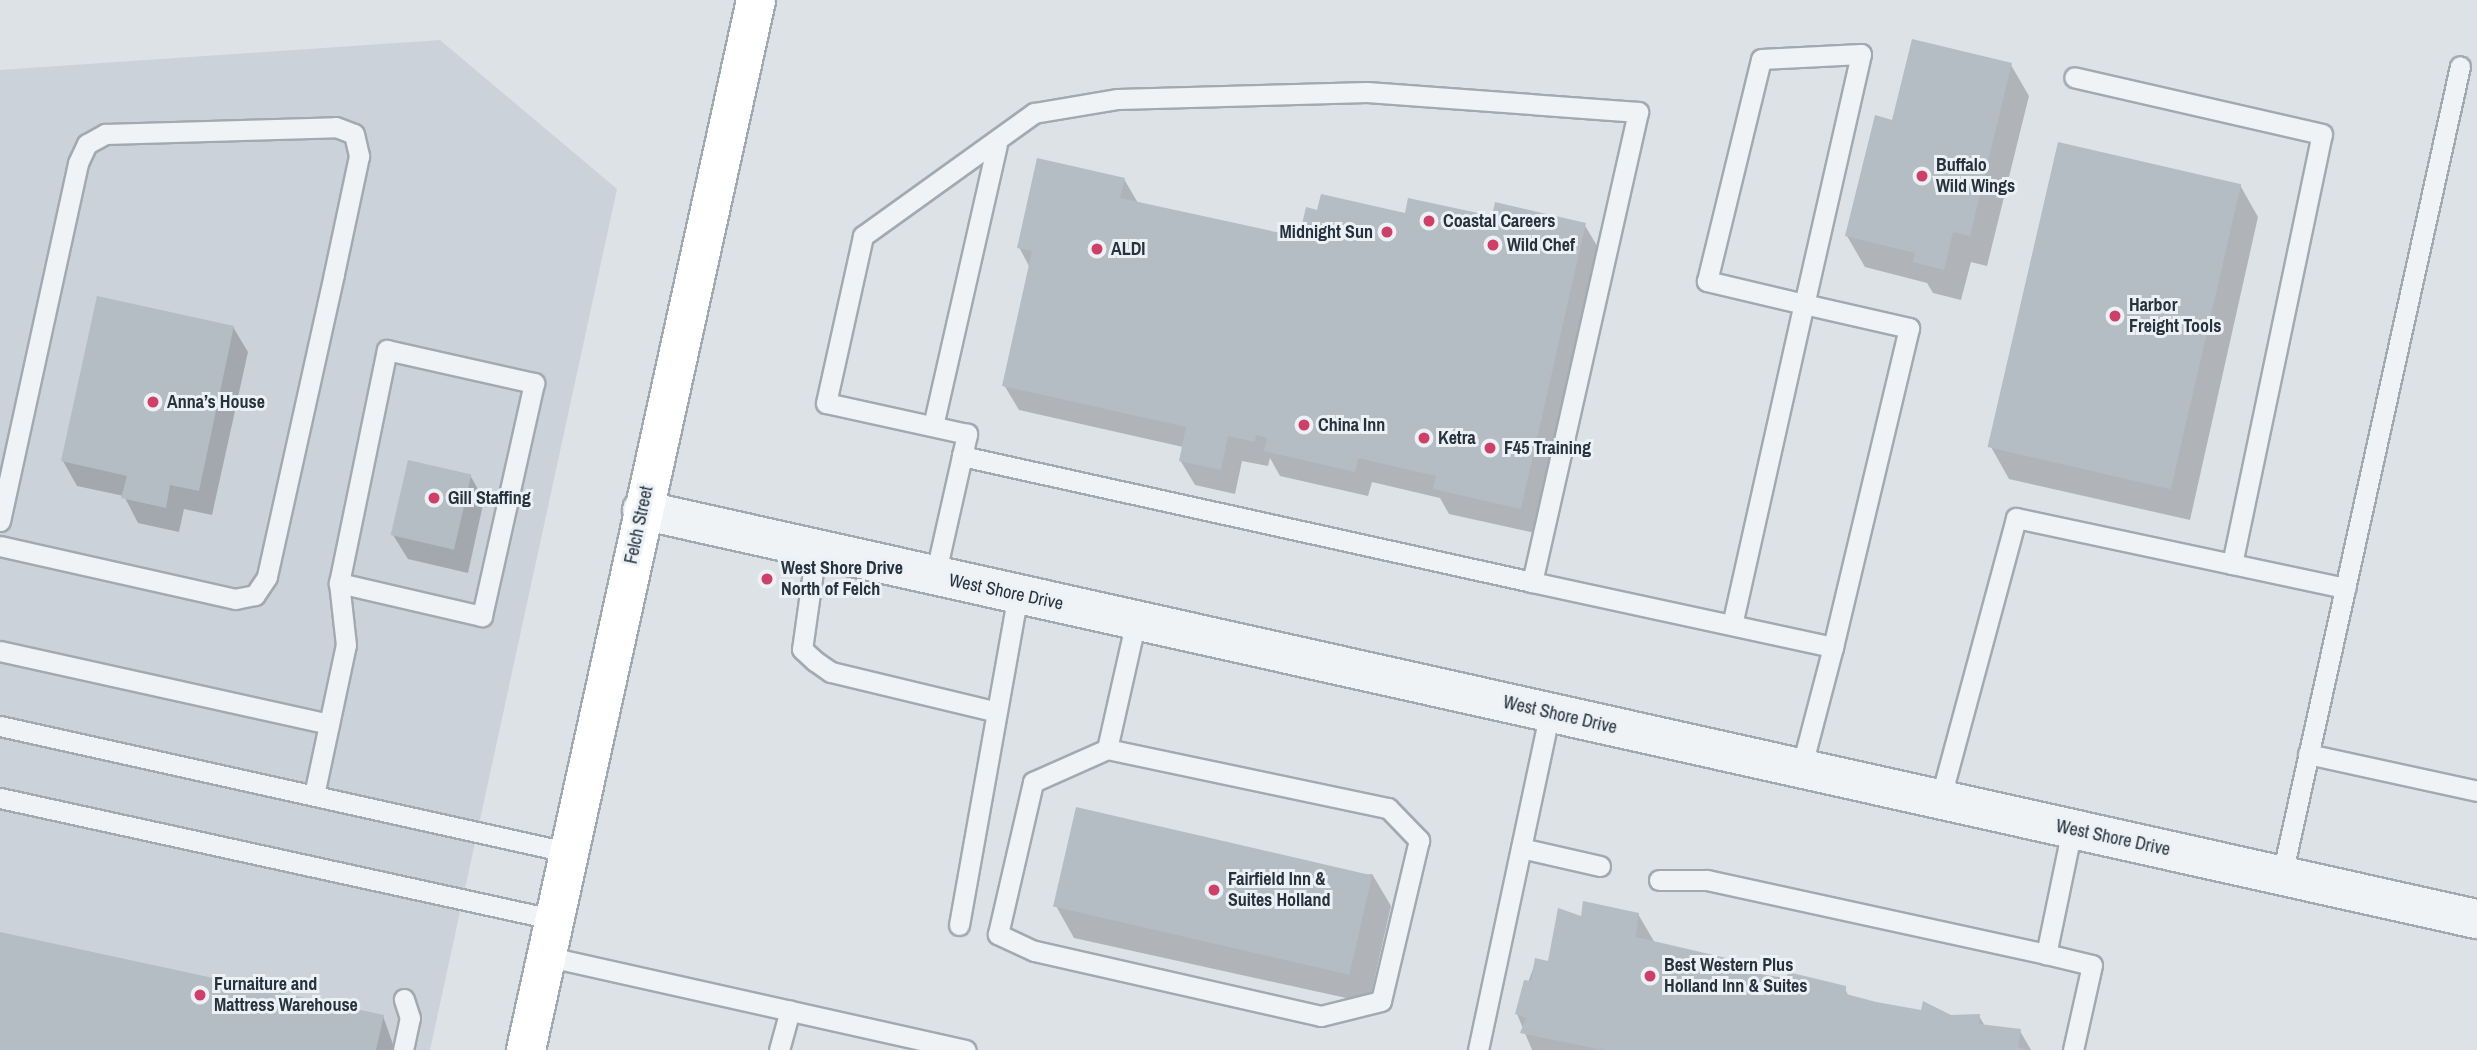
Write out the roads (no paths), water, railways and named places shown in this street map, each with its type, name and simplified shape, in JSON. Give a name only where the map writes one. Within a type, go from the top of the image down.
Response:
[{"type":"street","name":"Felch Street","points":[[526,1050],[552,919],[756,0]]},
{"type":"street","name":"West Shore Drive","points":[[642,510],[2477,919]]},
{"type":"lane","points":[[1731,625],[1804,304],[1861,54],[1761,59],[1707,281],[1804,304],[1909,328],[1801,769]]},
{"type":"lane","points":[[2281,875],[2460,66]]},
{"type":"lane","points":[[2074,77],[2322,135],[2232,564]]},
{"type":"lane","points":[[935,576],[967,434],[826,403],[863,236],[997,145],[1034,113],[1118,99],[1367,92],[1638,112],[1532,582]]},
{"type":"lane","points":[[0,521],[78,163],[88,144],[119,133],[336,127],[354,134],[359,156],[337,261],[267,577],[255,595],[235,599],[0,546]]},
{"type":"lane","points":[[933,426],[997,145]]},
{"type":"lane","points":[[314,795],[346,645],[339,583],[387,350],[534,383],[482,616],[339,583]]},
{"type":"lane","points":[[962,456],[1833,647]]},
{"type":"lane","points":[[1940,800],[2016,518],[2345,588]]},
{"type":"lane","points":[[816,550],[802,649],[815,661],[831,672],[993,710]]},
{"type":"lane","points":[[959,925],[993,710],[1018,594]]},
{"type":"lane","points":[[1107,749],[1136,620]]},
{"type":"lane","points":[[0,651],[329,724]]},
{"type":"lane","points":[[1478,1050],[1550,712]]},
{"type":"lane","points":[[0,726],[567,852]]},
{"type":"lane","points":[[1107,749],[1388,808],[1419,840],[1381,1001],[1321,1016],[1034,951],[998,933],[1033,782],[1107,749]]},
{"type":"lane","points":[[2308,754],[2477,791]]},
{"type":"lane","points":[[0,798],[552,919]]},
{"type":"lane","points":[[2046,954],[2072,830]]},
{"type":"lane","points":[[1521,848],[1600,866]]},
{"type":"lane","points":[[1659,880],[1707,880],[2092,965],[2073,1050]]},
{"type":"lane","points":[[545,956],[967,1050]]},
{"type":"lane","points":[[403,1050],[410,1018],[404,999]]},
{"type":"lane","points":[[779,1050],[790,1010]]},
{"type":"place","name":"Buffalo Wild Wings","points":[[1922,176]]},
{"type":"place","name":"Coastal Careers","points":[[1429,221]]},
{"type":"place","name":"Midnight Sun","points":[[1387,232]]},
{"type":"place","name":"Wild Chef","points":[[1493,245]]},
{"type":"place","name":"ALDI","points":[[1097,249]]},
{"type":"place","name":"Harbor Freight Tools","points":[[2115,316]]},
{"type":"place","name":"Anna’s House","points":[[153,402]]},
{"type":"place","name":"China Inn","points":[[1304,425]]},
{"type":"place","name":"Ketra","points":[[1424,438]]},
{"type":"place","name":"F45 Training","points":[[1490,448]]},
{"type":"place","name":"Gill Staffing","points":[[434,498]]},
{"type":"place","name":"West Shore Drive North of Felch","points":[[767,579]]},
{"type":"place","name":"Fairfield Inn & Suites Holland","points":[[1214,890]]},
{"type":"place","name":"Best Western Plus Holland Inn & Suites","points":[[1650,976]]},
{"type":"place","name":"Furnaiture and Mattress Warehouse","points":[[200,995]]}]
